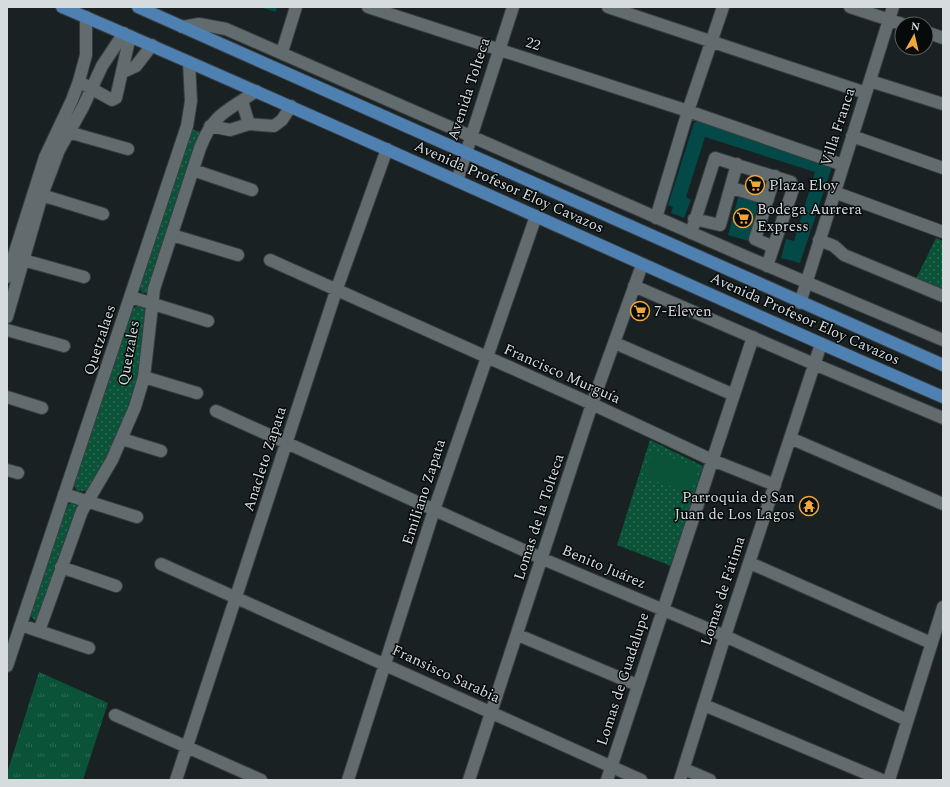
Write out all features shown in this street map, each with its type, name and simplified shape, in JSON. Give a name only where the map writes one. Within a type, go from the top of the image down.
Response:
[{"type":"main road","name":"Avenida Profesor Eloy Cavazos","points":[[62,7],[291,106],[642,265],[943,397]]},
{"type":"main road","name":"Avenida Profesor Eloy Cavazos","points":[[138,7],[160,12],[182,27],[465,152],[800,303],[943,365]]},
{"type":"street","points":[[282,52],[296,7]]},
{"type":"street","name":"22","points":[[368,7],[688,111],[843,165]]},
{"type":"street","name":"Avenida Tolteca","points":[[457,181],[465,152],[513,7]]},
{"type":"street","points":[[608,7],[712,43],[866,93]]},
{"type":"street","points":[[656,218],[688,111],[723,7]]},
{"type":"street","points":[[850,7],[894,22]]},
{"type":"street","name":"Villa Franca","points":[[800,303],[818,240],[893,7]]},
{"type":"street","points":[[63,131],[86,55],[86,18]]},
{"type":"street","name":"Avenida Profesor Eloy Cavazos","points":[[182,27],[199,24],[215,26],[282,52],[656,218],[943,340]]},
{"type":"street","points":[[79,81],[91,90],[114,100],[123,72],[127,35]]},
{"type":"street","points":[[7,317],[18,259],[38,194],[45,157],[63,131],[83,107],[102,66],[127,35]]},
{"type":"street","points":[[123,72],[136,66],[152,45]]},
{"type":"street","name":"Quetzalaes","points":[[7,666],[187,126],[191,100],[189,62]]},
{"type":"street","points":[[870,81],[943,104]]},
{"type":"street","name":"Quetzales","points":[[39,631],[79,517],[102,479],[122,439],[144,376],[154,289],[193,170],[210,126],[218,116],[256,91]]},
{"type":"street","points":[[242,101],[249,124]]},
{"type":"street","points":[[210,126],[230,130],[249,124],[274,126],[282,120],[291,106]]},
{"type":"street","points":[[63,131],[128,149]]},
{"type":"street","points":[[852,136],[943,168]]},
{"type":"street","name":"Anacleto Zapata","points":[[176,780],[288,442],[336,291],[387,149]]},
{"type":"street","points":[[691,233],[694,218],[714,159],[720,158],[791,182],[793,186],[767,266]]},
{"type":"street","points":[[694,218],[719,226],[732,188],[737,164]]},
{"type":"street","points":[[193,170],[252,190]]},
{"type":"street","points":[[773,247],[755,240],[775,176]]},
{"type":"street","points":[[732,188],[768,199]]},
{"type":"street","points":[[834,192],[943,232]]},
{"type":"street","points":[[38,194],[103,214]]},
{"type":"street","name":"Emiliano Zapata","points":[[348,780],[434,510],[536,216]]},
{"type":"street","points":[[172,235],[238,256]]},
{"type":"street","points":[[818,240],[834,246],[844,255],[943,296]]},
{"type":"street","points":[[18,259],[84,277]]},
{"type":"street","points":[[7,277],[18,259]]},
{"type":"street","name":"Francisco Murguía","points":[[270,260],[336,291],[592,404],[712,460],[775,485]]},
{"type":"street","name":"Lomas de la Tolteca","points":[[469,780],[543,559],[592,404],[642,265]]},
{"type":"street","points":[[634,286],[943,418]]},
{"type":"street","points":[[130,296],[153,305],[208,321]]},
{"type":"street","points":[[7,330],[64,346]]},
{"type":"street","name":"Lomas de Guadalupe","points":[[607,780],[637,685],[753,337]]},
{"type":"street","points":[[615,343],[734,395]]},
{"type":"street","name":"Lomas de Fátima","points":[[682,774],[725,636],[821,344]]},
{"type":"street","points":[[144,376],[196,394]]},
{"type":"street","points":[[7,397],[42,408]]},
{"type":"street","name":"Benito Juárez","points":[[216,411],[288,442],[543,559],[725,636],[907,720]]},
{"type":"street","points":[[790,438],[943,504]]},
{"type":"street","points":[[122,439],[161,452]]},
{"type":"street","points":[[64,494],[137,517]]},
{"type":"street","points":[[750,563],[931,643]]},
{"type":"street","name":"Fransisco Sarabia","points":[[161,564],[386,664],[611,768],[641,780]]},
{"type":"street","points":[[61,567],[116,586]]},
{"type":"street","points":[[889,780],[943,607]]},
{"type":"street","points":[[21,625],[89,648]]},
{"type":"street","points":[[518,635],[637,685]]},
{"type":"street","points":[[704,705],[882,780]]},
{"type":"street","points":[[115,715],[188,746],[261,780]]},
{"type":"street","points":[[682,774],[710,780]]},
{"type":"green space","points":[[191,129],[201,132],[149,289],[147,293],[142,293],[139,287]]},
{"type":"green space","points":[[936,238],[943,241],[943,291],[915,281]]},
{"type":"green space","points":[[140,305],[147,311],[142,361],[135,393],[118,434],[90,488],[87,491],[77,491],[73,484],[131,309]]},
{"type":"green space","points":[[650,440],[703,466],[671,566],[617,545]]},
{"type":"green space","points":[[652,451],[699,467],[691,493],[643,477]]},
{"type":"green space","points":[[73,502],[77,504],[78,509],[39,619],[35,621],[30,615],[66,506]]},
{"type":"green space","points":[[39,672],[108,703],[83,780],[7,780],[7,773]]},
{"type":"building","points":[[259,7],[277,7],[276,12]]},
{"type":"building","points":[[699,120],[829,163],[831,170],[800,263],[781,258],[786,239],[794,241],[815,172],[705,137],[686,197],[691,200],[684,218],[671,213],[673,207],[668,205],[694,123]]},
{"type":"building","name":"Bodega Aurrera Express","points":[[738,197],[759,202],[748,241],[728,235]]},
{"type":"place","name":"Plaza Eloy","points":[[755,185]]},
{"type":"place","name":"Bodega Aurrera Express","points":[[743,218]]},
{"type":"place","name":"7-Eleven","points":[[640,311]]},
{"type":"place","name":"Parroquia de San Juan de Los Lagos","points":[[809,506]]}]
